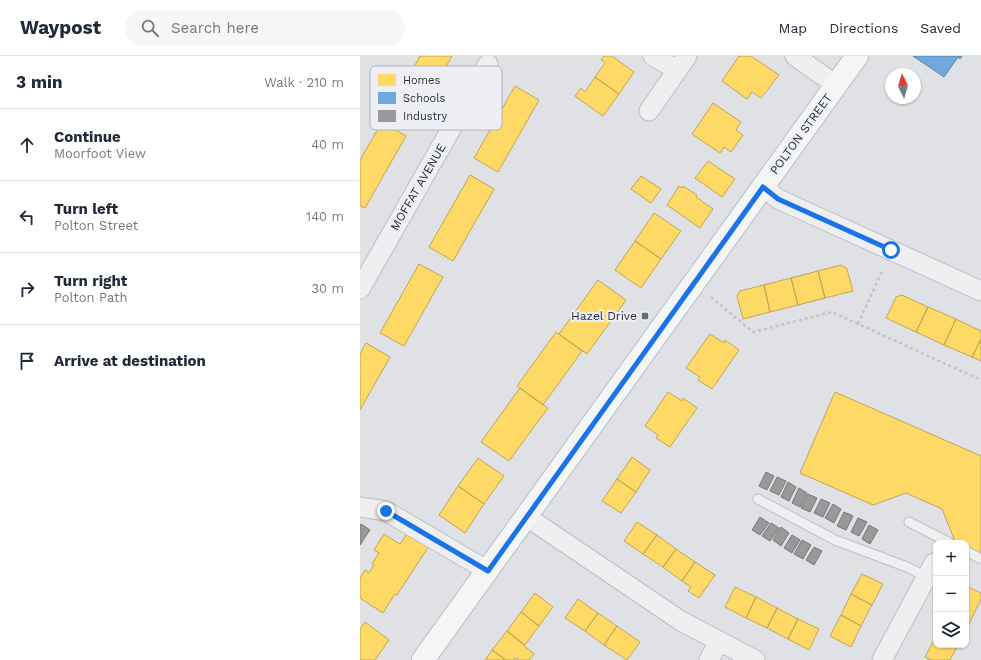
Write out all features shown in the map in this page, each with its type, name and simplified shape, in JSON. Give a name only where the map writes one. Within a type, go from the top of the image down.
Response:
[{"type":"main road","name":"POLTON STREET","points":[[423,660],[527,517],[856,56]]},
{"type":"street","points":[[649,112],[682,63],[653,56]]},
{"type":"street","points":[[796,56],[836,85]]},
{"type":"street","name":"MOFFAT AVENUE","points":[[360,289],[450,130]]},
{"type":"street","points":[[763,187],[778,199],[981,291]]},
{"type":"street","points":[[360,507],[386,511],[488,571]]},
{"type":"street","points":[[527,517],[681,621],[755,660]]},
{"type":"street","points":[[882,660],[930,570]]},
{"type":"street","points":[[709,660],[719,641]]},
{"type":"lane","points":[[758,499],[835,540],[907,566],[930,570]]},
{"type":"lane","points":[[909,522],[944,540]]},
{"type":"lane","points":[[969,553],[981,559]]},
{"type":"path","points":[[858,324],[891,250]]},
{"type":"path","points":[[694,283],[753,332],[832,312],[981,380]]},
{"type":"building: Homes","points":[[420,56],[452,56],[446,66],[414,66]]},
{"type":"building: Homes","points":[[604,56],[612,56],[634,72],[619,94],[595,77],[605,63],[601,60]]},
{"type":"building: Homes","points":[[739,56],[751,56],[779,75],[761,98],[752,92],[747,99],[722,81]]},
{"type":"building: Homes","points":[[595,77],[619,94],[603,116],[575,96],[581,88],[585,92]]},
{"type":"building: Homes","points":[[515,86],[539,100],[498,172],[474,158],[490,130],[502,130],[502,109]]},
{"type":"building: Homes","points":[[713,103],[741,122],[736,130],[743,135],[731,152],[724,147],[720,153],[692,134]]},
{"type":"building: Homes","points":[[377,130],[396,130],[406,136],[365,208],[360,206],[360,160]]},
{"type":"building: Homes","points":[[708,161],[735,179],[722,197],[695,178]]},
{"type":"building: Homes","points":[[470,175],[494,189],[453,261],[429,247]]},
{"type":"building: Homes","points":[[641,176],[661,189],[651,203],[631,189]]},
{"type":"building: Homes","points":[[679,186],[682,188],[683,186],[697,195],[696,197],[713,209],[700,228],[667,205]]},
{"type":"building: Homes","points":[[654,213],[681,231],[661,259],[635,241]]},
{"type":"building: Homes","points":[[635,241],[661,259],[641,288],[615,270]]},
{"type":"building: Homes","points":[[419,264],[443,277],[404,346],[380,333]]},
{"type":"building: Homes","points":[[841,265],[847,269],[853,291],[825,298],[818,271]]},
{"type":"building: Homes","points":[[818,271],[825,298],[798,305],[791,278]]},
{"type":"building: Homes","points":[[791,278],[798,305],[770,312],[764,285]]},
{"type":"building: Homes","points":[[598,280],[626,300],[587,354],[559,334]]},
{"type":"building: Homes","points":[[764,285],[770,312],[743,319],[737,296],[740,291]]},
{"type":"building: Homes","points":[[902,295],[928,307],[916,332],[886,318],[896,297]]},
{"type":"building: Homes","points":[[928,307],[956,319],[944,345],[916,332]]},
{"type":"building: Homes","points":[[956,319],[981,331],[981,339],[972,357],[944,345]]},
{"type":"building: Homes","points":[[556,332],[582,351],[543,405],[517,386]]},
{"type":"building: Homes","points":[[710,334],[724,343],[725,340],[739,350],[712,389],[698,380],[700,377],[686,368]]},
{"type":"building: Homes","points":[[981,339],[981,361],[972,357]]},
{"type":"building: Homes","points":[[366,343],[390,357],[360,410],[360,354]]},
{"type":"building: Homes","points":[[520,388],[548,408],[509,461],[481,442]]},
{"type":"building: Homes","points":[[668,392],[682,401],[683,398],[697,408],[670,447],[656,438],[658,435],[645,426]]},
{"type":"building: Homes","points":[[835,392],[981,456],[981,553],[969,547],[969,540],[955,540],[942,509],[906,493],[873,505],[800,473]]},
{"type":"building: Homes","points":[[632,457],[650,470],[636,492],[617,479]]},
{"type":"building: Homes","points":[[478,458],[504,476],[484,504],[458,486]]},
{"type":"building: Homes","points":[[617,479],[636,492],[621,513],[602,501]]},
{"type":"building: Homes","points":[[458,486],[484,504],[465,533],[439,515]]},
{"type":"building: Homes","points":[[637,522],[657,535],[643,554],[624,541]]},
{"type":"building: Homes","points":[[410,529],[431,543],[397,595],[395,594],[383,613],[360,598],[360,578],[365,570],[369,573],[374,565],[372,564],[379,553],[374,550],[384,534],[400,544]]},
{"type":"building: Homes","points":[[657,535],[676,549],[663,567],[643,554]]},
{"type":"building: Homes","points":[[676,549],[695,562],[682,581],[663,567]]},
{"type":"building: Homes","points":[[695,562],[715,575],[699,598],[688,591],[691,587],[682,581]]},
{"type":"building: Homes","points":[[862,574],[883,584],[872,605],[851,594]]},
{"type":"building: Homes","points":[[735,587],[756,597],[746,618],[725,607]]},
{"type":"building: Homes","points":[[969,587],[981,593],[981,599],[969,624]]},
{"type":"building: Homes","points":[[535,593],[553,607],[539,626],[521,612]]},
{"type":"building: Homes","points":[[851,594],[872,605],[861,626],[841,615]]},
{"type":"building: Homes","points":[[756,597],[777,608],[767,628],[746,618]]},
{"type":"building: Homes","points":[[578,599],[598,613],[585,631],[565,618]]},
{"type":"building: Homes","points":[[777,608],[798,619],[788,639],[767,628]]},
{"type":"building: Homes","points":[[521,612],[539,626],[525,645],[507,631]]},
{"type":"building: Homes","points":[[598,613],[617,626],[604,645],[585,631]]},
{"type":"building: Homes","points":[[841,615],[861,626],[851,647],[830,636]]},
{"type":"building: Homes","points":[[798,619],[819,629],[809,650],[788,639]]},
{"type":"building: Homes","points":[[365,622],[389,640],[375,660],[360,660],[360,629]]},
{"type":"building: Homes","points":[[617,626],[640,642],[627,660],[604,645]]},
{"type":"building: Homes","points":[[507,631],[534,654],[529,660],[519,660],[515,658],[514,660],[506,660],[492,650]]},
{"type":"building: Homes","points":[[933,642],[933,648],[956,648],[950,660],[931,660],[925,657]]},
{"type":"building: Homes","points":[[492,650],[506,660],[485,660]]},
{"type":"building: Schools","points":[[913,56],[962,56],[960,59],[958,57],[944,77]]},
{"type":"building: Industry","points":[[766,472],[774,476],[767,490],[759,486]]},
{"type":"building: Industry","points":[[777,477],[786,481],[779,495],[770,491]]},
{"type":"building: Industry","points":[[788,482],[796,487],[789,501],[781,497]]},
{"type":"building: Industry","points":[[799,488],[807,493],[800,507],[792,503]]},
{"type":"building: Industry","points":[[808,494],[817,498],[810,512],[801,508]]},
{"type":"building: Industry","points":[[821,499],[830,503],[823,517],[814,513]]},
{"type":"building: Industry","points":[[833,504],[841,509],[834,523],[825,518]]},
{"type":"building: Industry","points":[[844,512],[853,516],[846,530],[837,526]]},
{"type":"building: Industry","points":[[760,517],[769,523],[760,535],[752,530]]},
{"type":"building: Industry","points":[[858,518],[867,522],[859,536],[851,532]]},
{"type":"building: Industry","points":[[771,523],[779,528],[770,541],[762,536]]},
{"type":"building: Industry","points":[[361,524],[370,530],[360,545],[360,525]]},
{"type":"building: Industry","points":[[869,525],[878,530],[870,544],[862,539]]},
{"type":"building: Industry","points":[[781,527],[789,533],[781,546],[773,540]]},
{"type":"building: Industry","points":[[792,535],[800,540],[792,553],[784,548]]},
{"type":"building: Industry","points":[[802,540],[811,545],[803,559],[794,554]]},
{"type":"building: Industry","points":[[814,547],[822,551],[814,565],[806,560]]},
{"type":"place","name":"Hazel Drive","points":[[645,316]]},
{"type":"route","points":[[386,511],[488,571],[763,187],[778,199],[891,250]]}]
